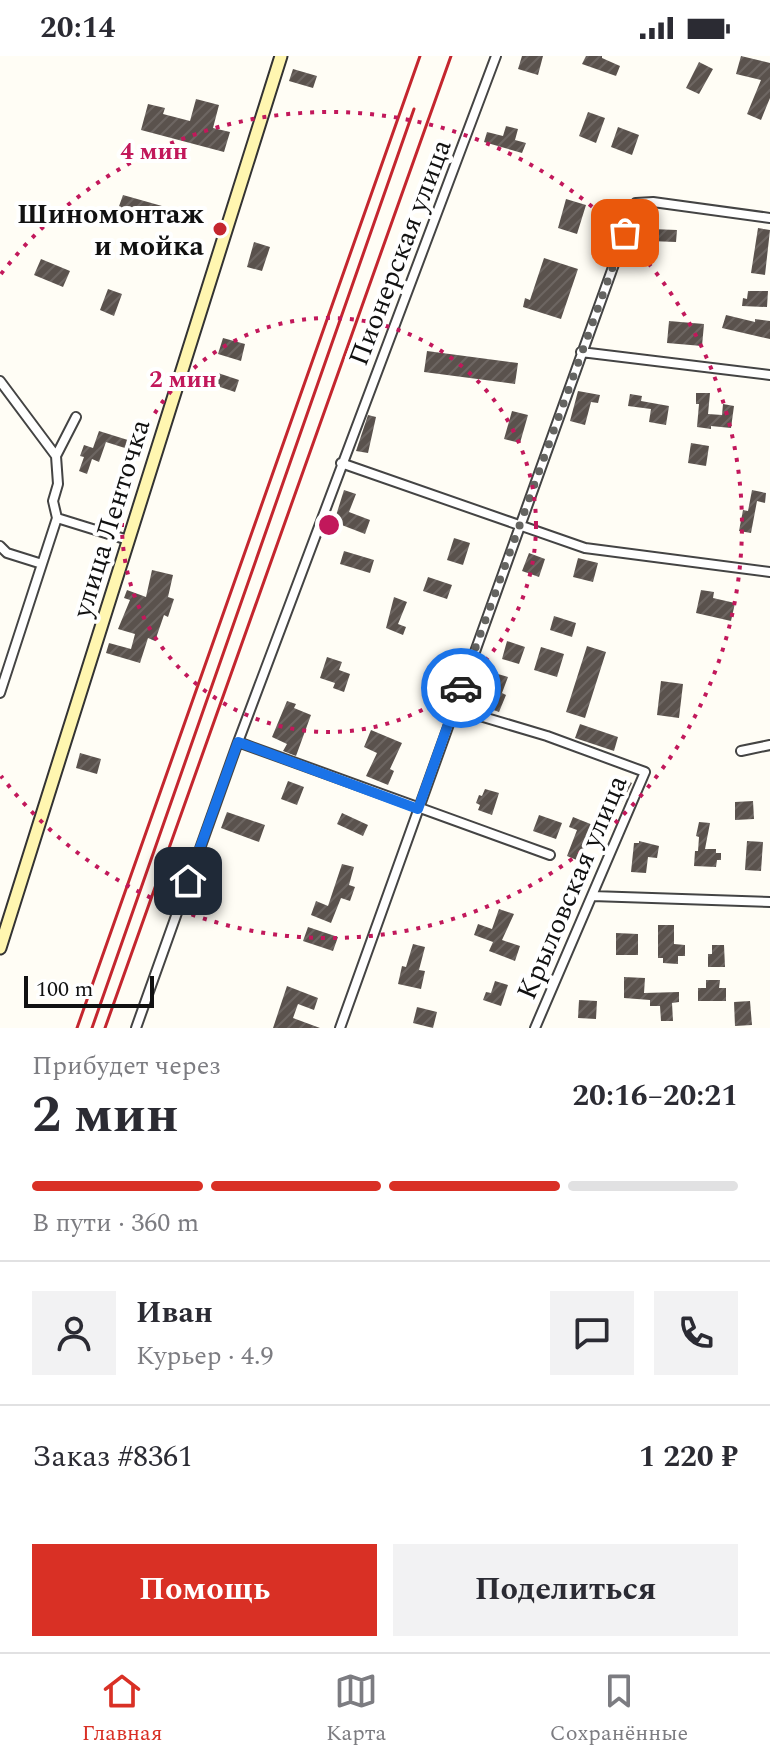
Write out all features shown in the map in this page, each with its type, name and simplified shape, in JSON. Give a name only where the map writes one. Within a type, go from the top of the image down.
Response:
[{"type":"main road","name":"улица Ленточка","points":[[0,948],[281,56]]},
{"type":"street","name":"Пионерская улица","points":[[136,1028],[341,463],[496,56]]},
{"type":"street","points":[[340,1028],[636,203],[653,202],[770,218]]},
{"type":"street","points":[[581,352],[770,375]]},
{"type":"street","points":[[0,381],[56,456]]},
{"type":"street","points":[[0,693],[57,518],[53,501],[58,484],[56,456],[76,417]]},
{"type":"street","points":[[341,463],[585,548],[770,572]]},
{"type":"street","points":[[57,518],[128,540]]},
{"type":"street","points":[[0,546],[7,553],[42,564]]},
{"type":"street","name":"Крыловская улица","points":[[453,708],[547,736],[645,772],[535,1028]]},
{"type":"street","points":[[238,742],[550,855]]},
{"type":"street","points":[[741,751],[770,745]]},
{"type":"street","points":[[592,896],[770,902]]},
{"type":"building","points":[[522,56],[543,56],[538,75],[518,69]]},
{"type":"building","points":[[586,56],[602,56],[620,66],[616,76],[582,64]]},
{"type":"building","points":[[741,56],[770,63],[770,98],[761,120],[747,114],[761,80],[736,74]]},
{"type":"building","points":[[699,62],[713,69],[699,94],[686,88]]},
{"type":"building","points":[[293,69],[317,76],[313,88],[289,81]]},
{"type":"building","points":[[196,99],[219,105],[213,128],[230,132],[224,152],[141,130],[148,104],[165,108],[163,114],[190,121]]},
{"type":"building","points":[[588,112],[605,118],[596,143],[579,136]]},
{"type":"building","points":[[506,126],[518,129],[515,140],[526,143],[522,153],[484,142],[487,132],[503,136]]},
{"type":"building","points":[[618,127],[639,135],[632,155],[611,147]]},
{"type":"building","points":[[123,195],[162,206],[157,220],[118,209]]},
{"type":"building","points":[[566,199],[586,205],[577,234],[558,228]]},
{"type":"building","points":[[758,228],[770,230],[765,275],[751,273]]},
{"type":"building","points":[[651,229],[677,230],[676,242],[650,241]]},
{"type":"building","points":[[254,242],[270,247],[262,271],[247,267]]},
{"type":"building","points":[[544,258],[578,269],[561,319],[523,307],[525,298],[530,300]]},
{"type":"building","points":[[41,259],[70,271],[63,287],[34,275]]},
{"type":"building","points":[[108,289],[122,294],[114,316],[100,310]]},
{"type":"building","points":[[748,291],[768,291],[767,307],[742,306]]},
{"type":"building","points":[[726,315],[755,322],[755,319],[770,321],[770,339],[722,328]]},
{"type":"building","points":[[669,321],[704,324],[702,346],[667,343]]},
{"type":"building","points":[[223,338],[245,344],[241,361],[218,354]]},
{"type":"building","points":[[427,351],[518,363],[515,384],[424,372]]},
{"type":"building","points":[[215,372],[239,380],[235,392],[211,384]]},
{"type":"building","points":[[578,391],[600,395],[598,403],[591,402],[585,425],[570,421]]},
{"type":"building","points":[[696,393],[710,393],[708,414],[722,415],[723,404],[734,406],[731,428],[697,427],[699,404],[696,404]]},
{"type":"building","points":[[630,394],[642,396],[641,401],[669,406],[666,425],[649,422],[651,409],[628,406]]},
{"type":"building","points":[[512,411],[528,415],[520,443],[504,439]]},
{"type":"building","points":[[368,415],[376,417],[368,453],[356,451]]},
{"type":"building","points":[[99,431],[131,441],[128,449],[106,442],[99,462],[92,459],[87,474],[79,471],[84,445],[93,448]]},
{"type":"building","points":[[691,443],[709,446],[706,466],[688,463]]},
{"type":"building","points":[[344,490],[356,494],[349,512],[370,520],[365,534],[334,522]]},
{"type":"building","points":[[752,490],[766,493],[765,503],[757,501],[751,533],[739,531],[743,510],[748,511]]},
{"type":"building","points":[[454,538],[470,543],[463,565],[447,560]]},
{"type":"building","points":[[344,551],[374,560],[370,573],[340,564]]},
{"type":"building","points":[[529,553],[545,559],[539,577],[522,571]]},
{"type":"building","points":[[578,558],[598,563],[593,582],[573,577]]},
{"type":"building","points":[[152,570],[173,575],[168,597],[174,599],[168,617],[164,615],[155,641],[148,638],[140,663],[106,653],[109,643],[131,649],[135,634],[118,629],[130,600],[124,598],[127,590],[146,597]]},
{"type":"building","points":[[428,577],[452,585],[447,599],[423,591]]},
{"type":"building","points":[[701,590],[714,592],[713,598],[735,603],[731,621],[696,613]]},
{"type":"building","points":[[394,597],[407,602],[398,624],[406,627],[403,635],[386,628]]},
{"type":"building","points":[[554,616],[576,623],[572,637],[550,630]]},
{"type":"building","points":[[507,641],[525,647],[519,664],[502,659]]},
{"type":"building","points":[[587,646],[606,652],[585,718],[566,712]]},
{"type":"building","points":[[541,647],[564,654],[557,677],[534,670]]},
{"type":"building","points":[[327,657],[342,662],[339,670],[350,674],[344,692],[333,688],[335,683],[320,678]]},
{"type":"building","points":[[488,671],[508,677],[502,693],[506,695],[499,712],[485,707],[493,684],[485,682]]},
{"type":"building","points":[[661,681],[683,684],[679,718],[657,715]]},
{"type":"building","points":[[287,701],[296,704],[294,708],[311,715],[296,756],[283,751],[287,744],[272,737]]},
{"type":"building","points":[[580,724],[618,737],[614,751],[575,738]]},
{"type":"building","points":[[371,730],[402,743],[390,769],[394,771],[388,785],[366,776],[377,753],[364,747]]},
{"type":"building","points":[[80,753],[101,759],[97,774],[76,768]]},
{"type":"building","points":[[620,777],[632,783],[620,806],[609,800]]},
{"type":"building","points":[[288,781],[304,787],[297,805],[281,799]]},
{"type":"building","points":[[485,789],[499,793],[492,815],[478,810],[480,805],[476,803]]},
{"type":"building","points":[[753,801],[754,819],[735,820],[735,802]]},
{"type":"building","points":[[227,812],[265,825],[259,842],[221,828]]},
{"type":"building","points":[[342,813],[368,825],[363,836],[337,824]]},
{"type":"building","points":[[539,815],[562,823],[556,839],[533,831]]},
{"type":"building","points":[[573,817],[598,827],[594,839],[588,836],[579,861],[567,856],[577,830],[569,827]]},
{"type":"building","points":[[699,822],[710,823],[705,849],[716,849],[716,853],[721,853],[716,867],[694,866]]},
{"type":"building","points":[[639,841],[659,846],[657,858],[648,857],[646,873],[631,872],[634,843]]},
{"type":"building","points":[[747,841],[763,842],[761,871],[745,870]]},
{"type":"building","points":[[342,864],[354,867],[349,885],[355,887],[350,901],[341,898],[331,923],[311,915],[316,901],[328,906]]},
{"type":"building","points":[[499,909],[514,914],[502,940],[520,946],[515,961],[489,951],[493,942],[474,935],[478,924],[492,929]]},
{"type":"building","points":[[658,925],[674,925],[674,944],[685,945],[685,956],[678,956],[678,964],[663,963],[663,958],[658,958]]},
{"type":"building","points":[[308,927],[338,937],[333,951],[303,941]]},
{"type":"building","points":[[616,933],[638,934],[638,955],[616,955]]},
{"type":"building","points":[[413,944],[425,947],[419,970],[425,971],[421,989],[398,984],[402,966],[406,967]]},
{"type":"building","points":[[712,945],[724,945],[725,967],[708,967]]},
{"type":"building","points":[[624,977],[645,978],[644,993],[679,992],[679,1002],[672,1003],[673,1021],[661,1021],[660,1006],[650,1006],[650,1000],[624,998]]},
{"type":"building","points":[[706,980],[720,980],[719,988],[726,988],[726,1001],[698,1001],[698,988],[706,988]]},
{"type":"building","points":[[495,981],[508,985],[501,1006],[483,1000],[486,992],[491,993]]},
{"type":"building","points":[[287,986],[318,998],[314,1010],[298,1004],[293,1018],[320,1028],[273,1028]]},
{"type":"building","points":[[579,1000],[597,1001],[596,1019],[578,1018]]},
{"type":"building","points":[[750,1001],[752,1025],[735,1026],[734,1002]]},
{"type":"building","points":[[417,1007],[437,1012],[433,1028],[413,1023]]},
{"type":"railway","points":[[77,1028],[420,56]]},
{"type":"railway","points":[[105,1028],[451,56]]},
{"type":"railway","points":[[92,1028],[414,109]]},
{"type":"way so far","points":[[461,688],[625,233]]},
{"type":"place","name":"Шиномонтаж и мойка","points":[[220,229]]},
{"type":"route","points":[[188,881],[238,742],[418,809],[461,688]]}]
